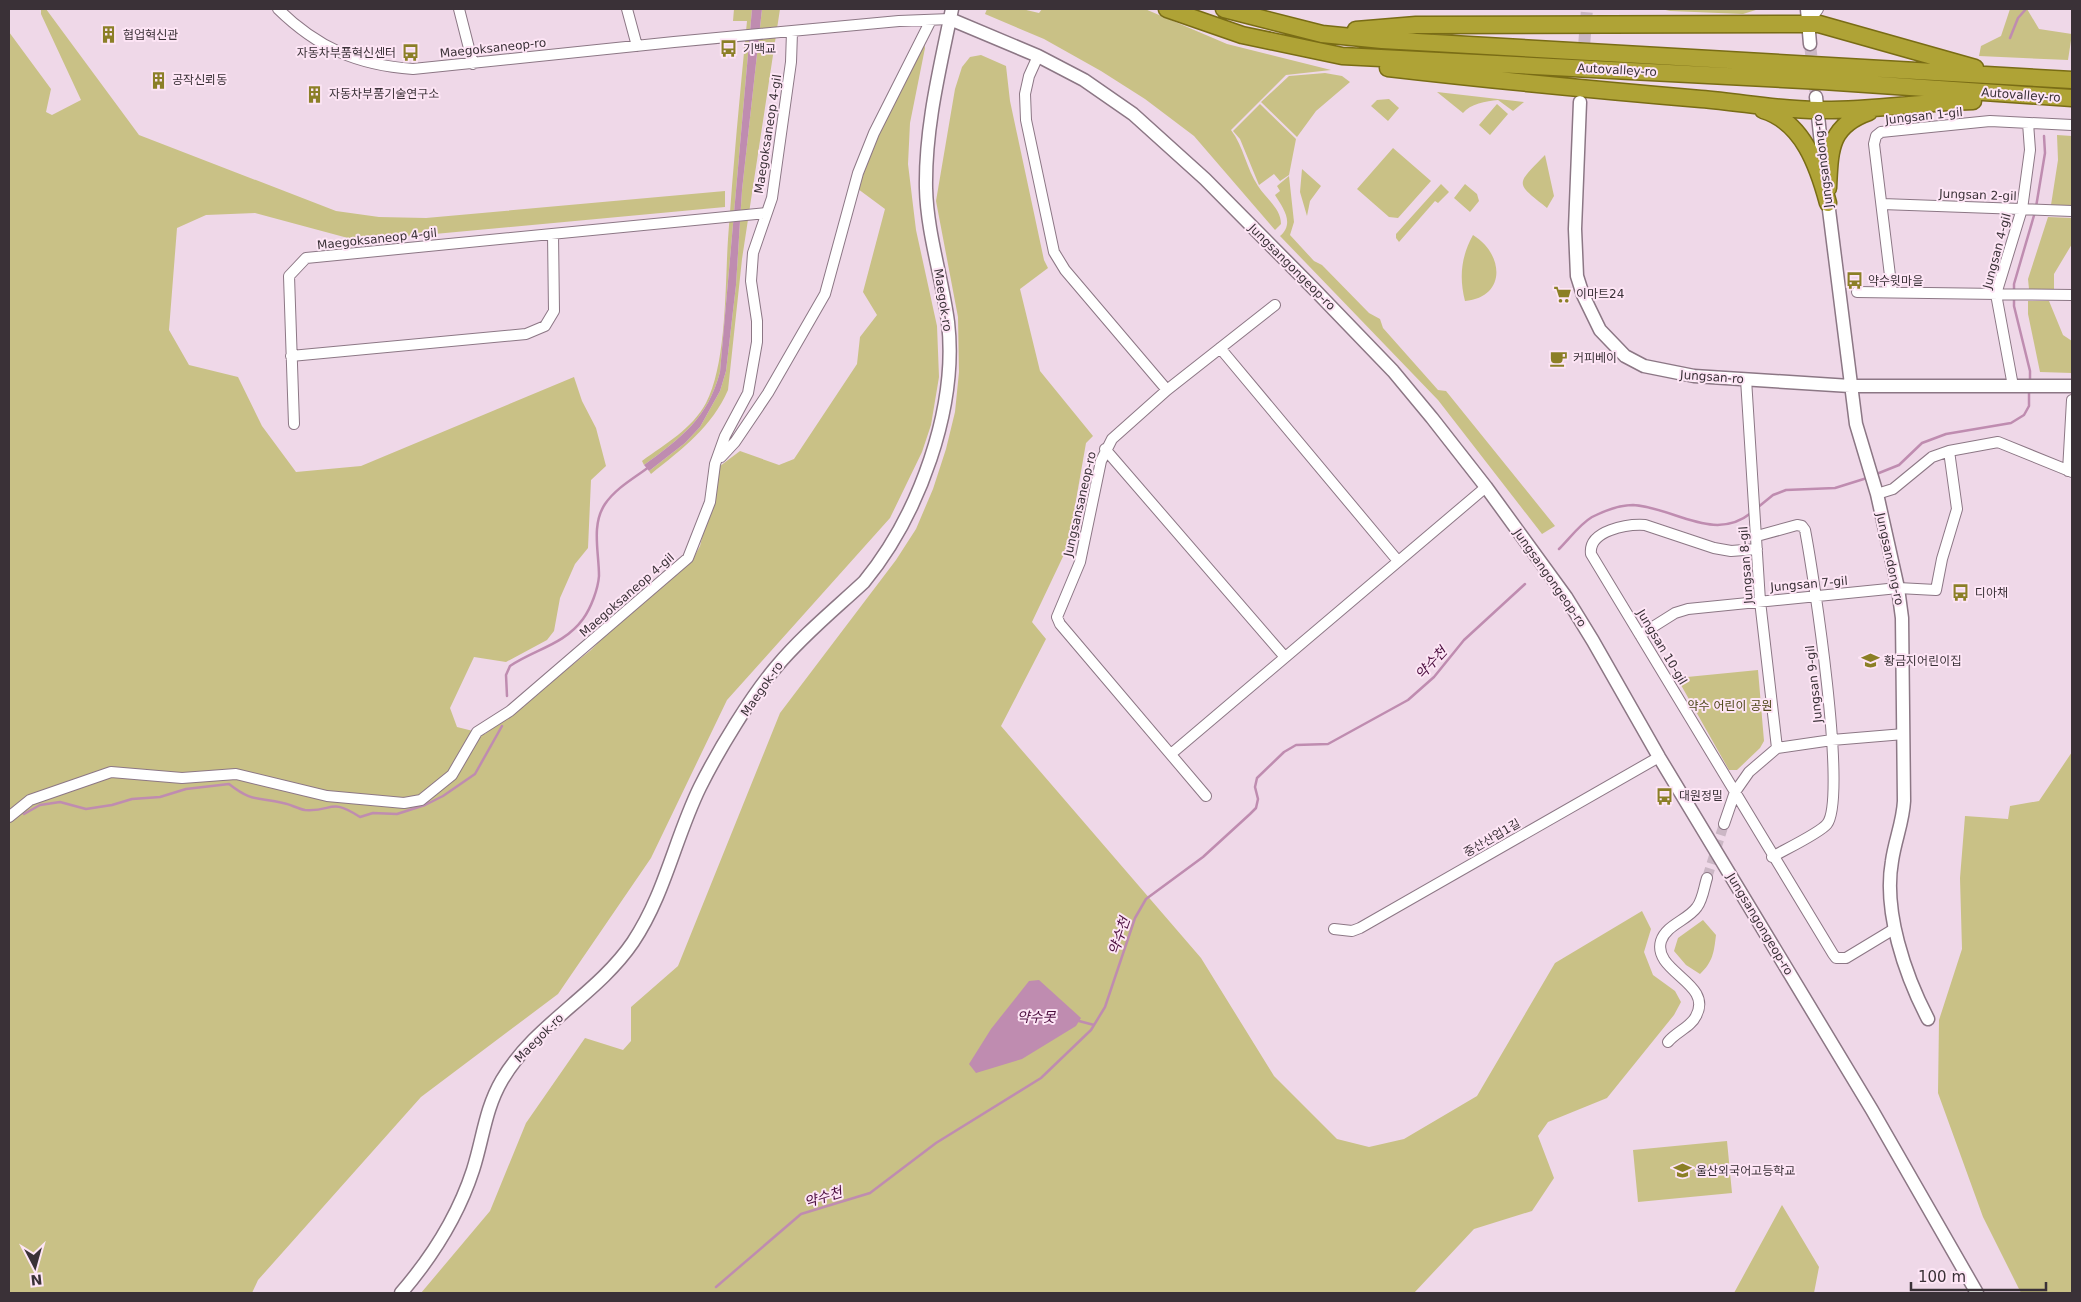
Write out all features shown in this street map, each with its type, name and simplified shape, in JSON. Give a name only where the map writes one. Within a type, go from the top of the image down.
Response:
[{"type":"highway","name":"Autovalley-ro","points":[[1167,9],[1242,36],[1342,56],[1812,81],[2071,98]]},
{"type":"highway","name":"Autovalley-ro","points":[[1224,9],[1322,34],[1382,40],[2072,80]]},
{"type":"highway","points":[[1736,25],[1761,17],[1776,9]]},
{"type":"highway","points":[[1322,34],[1416,25],[1736,25],[1807,16],[1819,24],[2006,76]]},
{"type":"highway","points":[[1342,56],[1383,67],[1549,86],[1705,99],[1751,106],[1817,104],[1878,109],[1952,101],[2071,98]]},
{"type":"highway","points":[[1751,106],[1776,115],[1791,127],[1802,140],[1814,160],[1828,199]]},
{"type":"highway","points":[[1828,199],[1830,155],[1839,130],[1854,117],[1878,109]]},
{"type":"street","name":"Maegoksaneop-ro","points":[[278,9],[306,34],[328,48],[355,60],[386,67],[413,69],[792,32]]},
{"type":"street","points":[[459,9],[473,64]]},
{"type":"street","points":[[627,9],[637,46]]},
{"type":"street","points":[[1810,44],[1807,16],[1818,9]]},
{"type":"street","points":[[792,32],[931,20],[951,14]]},
{"type":"street","name":"Jungsangongeop-ro","points":[[951,14],[1084,80],[1126,108],[1163,139],[1205,178],[1392,371],[1486,487],[1566,597],[1872,1110],[1978,1293]]},
{"type":"street","name":"Maegok-ro","points":[[401,1293],[428,1260],[463,1197],[474,1168],[492,1098],[510,1067],[540,1034],[614,965],[633,942],[660,894],[700,787],[729,738],[776,666],[864,582],[876,568],[900,527],[927,470],[940,427],[945,402],[949,350],[946,314],[928,215],[926,153],[931,113],[951,14]]},
{"type":"street","points":[[716,464],[735,442],[768,393],[825,294],[858,173],[874,134],[931,20]]},
{"type":"street","name":"Maegoksaneop 4-gil","points":[[9,817],[30,800],[110,772],[182,778],[236,774],[327,796],[404,803],[421,800],[452,774],[477,732],[510,711],[688,558],[710,502],[716,464],[726,436],[748,393],[757,342],[757,321],[751,281],[753,253],[761,213],[772,198],[790,72],[792,32]]},
{"type":"street","points":[[1038,56],[1027,85],[1026,120],[1054,252],[1065,270],[1167,390]]},
{"type":"street","name":"Jungsan-ro","points":[[1580,102],[1575,203],[1575,257],[1583,295],[1600,330],[1625,356],[1644,366],[1694,376],[1850,386],[2072,386]]},
{"type":"street","name":"Jungsandong-ro","points":[[1817,104],[1856,424],[1877,494],[1898,588],[1902,618],[1903,821],[1892,861],[1890,889],[1894,929],[1919,1003],[1928,1019]]},
{"type":"street","name":"Jungsan 1-gil","points":[[1892,292],[1874,144],[1876,136],[1881,132],[1990,122],[2072,125]]},
{"type":"street","name":"Jungsan 4-gil","points":[[2013,386],[2000,294],[2026,209],[2031,124]]},
{"type":"street","name":"Jungsan 2-gil","points":[[1882,204],[2072,211]]},
{"type":"street","name":"Maegoksaneop 4-gil","points":[[294,424],[289,276],[306,258],[761,213]]},
{"type":"street","points":[[291,356],[526,334],[545,326],[554,311],[553,234]]},
{"type":"street","points":[[1857,292],[2072,295]]},
{"type":"street","name":"Jungsansaneop-ro","points":[[1206,796],[1060,624],[1057,617],[1082,554],[1105,449],[1112,439],[1167,390],[1275,305]]},
{"type":"street","points":[[1220,348],[1398,561]]},
{"type":"street","name":"Jungsan 8-gil","points":[[1746,379],[1760,601],[1777,748]]},
{"type":"street","points":[[1877,494],[1893,490],[1932,457],[1949,451],[1998,442],[2070,471],[2072,400]]},
{"type":"street","points":[[1105,449],[1284,656]]},
{"type":"street","name":"Jungsan 7-gil","points":[[1640,635],[1675,613],[1688,609],[1898,588],[1936,590],[1942,559],[1957,509],[1949,451]]},
{"type":"street","points":[[1171,754],[1284,656],[1486,487]]},
{"type":"street","name":"Jungsan 10-gil","points":[[1757,549],[1722,549],[1645,525],[1618,527],[1606,532],[1593,543],[1590,548],[1590,554],[1735,792],[1772,857],[1796,891],[1836,958],[1846,958],[1894,929]]},
{"type":"street","name":"Jungsan 9-gil","points":[[1757,536],[1797,525],[1802,526],[1805,530],[1817,596],[1832,740],[1833,796],[1832,813],[1828,824],[1772,857]]},
{"type":"street","points":[[1724,824],[1735,792],[1749,772],[1777,748],[1832,740],[1904,734]]},
{"type":"street","name":"중산산업1길","points":[[1334,929],[1352,931],[1360,928],[1660,757]]},
{"type":"street","points":[[1668,1042],[1695,1018],[1699,1005],[1693,988],[1664,959],[1661,942],[1667,932],[1696,909],[1701,900],[1707,878]]},
{"type":"green space","points":[[41,9],[46,9],[139,135],[336,211],[379,217],[426,218],[725,191],[725,207],[359,241],[255,213],[206,215],[177,228],[169,330],[189,365],[238,377],[262,426],[296,472],[361,466],[574,377],[582,401],[596,428],[606,466],[591,480],[588,548],[575,564],[560,598],[554,631],[547,640],[506,662],[474,657],[450,708],[457,727],[485,734],[591,650],[621,619],[686,566],[694,557],[700,546],[720,466],[740,451],[779,465],[794,459],[857,364],[860,337],[877,315],[863,292],[885,209],[858,189],[868,156],[924,43],[925,48],[910,123],[908,164],[916,230],[937,326],[939,377],[931,425],[922,452],[890,518],[727,700],[651,858],[558,994],[421,1097],[258,1280],[252,1293],[9,1293],[9,32],[51,89],[46,112],[52,115],[81,100],[41,14]]},
{"type":"green space","points":[[734,9],[752,9],[720,372],[715,388],[700,415],[670,446],[644,465],[642,461],[686,428],[700,412],[713,386],[718,367],[724,323],[730,212],[747,21],[733,21]]},
{"type":"green space","points":[[762,9],[780,9],[742,259],[728,390],[714,415],[705,426],[685,446],[651,474],[649,471],[685,443],[700,427],[720,391],[726,371],[736,285],[742,190]]},
{"type":"green space","points":[[987,9],[1022,9],[1039,13],[1042,9],[1145,9],[1227,44],[1331,70],[1286,75],[1231,130],[1239,143],[1254,179],[1279,213],[1281,224],[1275,230],[1194,136],[1145,99],[1101,71],[1044,39],[985,14]]},
{"type":"green space","points":[[1661,9],[1759,9],[1743,14]]},
{"type":"green space","points":[[2010,9],[2027,9],[2039,29],[2072,34],[2068,60],[1979,56],[1981,46],[2001,36]]},
{"type":"green space","points":[[981,55],[1006,66],[1010,101],[1044,260],[1048,268],[1020,289],[1040,371],[1093,436],[1086,443],[1068,546],[1032,622],[1046,639],[1001,726],[1201,958],[1274,1076],[1337,1139],[1369,1147],[1404,1139],[1477,1096],[1555,963],[1642,911],[1651,929],[1644,952],[1653,975],[1675,991],[1681,1002],[1674,1015],[1607,1098],[1548,1122],[1538,1136],[1554,1178],[1532,1211],[1474,1229],[1414,1293],[421,1293],[490,1211],[526,1123],[585,1038],[623,1050],[631,1041],[631,1007],[678,966],[780,713],[896,560],[916,529],[933,489],[946,449],[955,412],[959,372],[958,317],[936,201],[955,89],[962,67],[970,57]]},
{"type":"green space","points":[[1325,73],[1342,76],[1350,82],[1316,111],[1297,137],[1261,102],[1289,76]]},
{"type":"green space","points":[[1437,92],[1524,102],[1513,111],[1498,100],[1488,101],[1474,105],[1463,113]]},
{"type":"green space","points":[[1389,99],[1399,108],[1388,121],[1371,106],[1377,100]]},
{"type":"green space","points":[[1260,104],[1296,139],[1289,175],[1280,181],[1274,174],[1259,185],[1240,139],[1233,131]]},
{"type":"green space","points":[[1497,104],[1508,114],[1490,135],[1479,125]]},
{"type":"green space","points":[[2057,135],[2072,136],[2072,207],[2051,205],[2058,160]]},
{"type":"green space","points":[[1393,148],[1431,181],[1398,218],[1389,217],[1357,189]]},
{"type":"green space","points":[[1545,155],[1554,196],[1547,208],[1524,188],[1523,183],[1528,172]]},
{"type":"green space","points":[[1302,169],[1321,186],[1310,201],[1307,216],[1300,192]]},
{"type":"green space","points":[[1289,176],[1294,222],[1290,235],[1314,261],[1322,265],[1369,313],[1380,319],[1383,328],[1438,390],[1446,391],[1555,526],[1542,534],[1438,400],[1280,236],[1287,226],[1287,221],[1284,210],[1275,195],[1280,191],[1277,186]]},
{"type":"green space","points":[[1441,184],[1449,192],[1438,203],[1435,201],[1399,242],[1396,234]]},
{"type":"green space","points":[[1465,184],[1477,194],[1479,201],[1470,212],[1454,198]]},
{"type":"green space","points":[[2048,217],[2072,218],[2072,244],[2054,274],[2054,290],[2029,289],[2028,279]]},
{"type":"green space","points":[[1473,235],[1491,253],[1495,263],[1496,274],[1494,283],[1488,292],[1479,298],[1465,301],[1462,267]]},
{"type":"green space","points":[[2028,301],[2049,301],[2063,335],[2072,341],[2072,373],[2040,372],[2028,314]]},
{"type":"green space","name":"약수 어린이 공원","points":[[1758,670],[1764,741],[1760,748],[1737,770],[1729,770],[1677,678]]},
{"type":"green space","points":[[2072,752],[2072,1293],[2021,1293],[1983,1217],[1938,1093],[1939,1020],[1962,949],[1960,878],[1965,816],[2008,819],[2010,806],[2039,801]]},
{"type":"green space","points":[[1703,920],[1716,935],[1712,956],[1708,965],[1700,974],[1686,965],[1674,951],[1678,938]]},
{"type":"green space","points":[[1727,1141],[1732,1193],[1638,1202],[1633,1150]]},
{"type":"green space","points":[[1782,1205],[1819,1267],[1814,1293],[1734,1293]]},
{"type":"water","points":[[752,9],[762,9],[742,190],[736,285],[726,371],[720,391],[700,427],[685,443],[649,471],[644,465],[670,446],[700,415],[715,388],[720,372]]},
{"type":"water","name":"약수못","points":[[1039,980],[1081,1018],[1076,1026],[1022,1059],[976,1073],[969,1064],[991,1029],[1029,981]]},
{"type":"waterway","points":[[2010,38],[2018,18],[2026,9]]},
{"type":"waterway","points":[[2036,207],[2045,153],[2044,136]]},
{"type":"waterway","points":[[2014,291],[2014,284],[2035,212]]},
{"type":"waterway","points":[[2014,296],[2014,306],[2030,371],[2030,382]]},
{"type":"waterway","points":[[1874,475],[1899,465],[1922,443],[1946,434],[2011,423],[2024,415],[2029,406],[2029,390]]},
{"type":"waterway","points":[[507,696],[506,675],[510,666],[567,635],[586,615],[594,598],[599,576],[597,530],[601,512],[614,493],[649,467]]},
{"type":"waterway","points":[[1757,508],[1773,495],[1786,490],[1835,488],[1867,478]]},
{"type":"waterway","points":[[1559,549],[1592,517],[1623,506],[1648,507],[1693,521],[1723,525],[1737,521],[1751,513]]},
{"type":"waterway","name":"약수천","points":[[716,1287],[801,1214],[870,1193],[936,1143],[1041,1078],[1091,1030],[1105,1007],[1135,918],[1146,899],[1203,857],[1256,808],[1258,799],[1255,787],[1257,778],[1284,752],[1296,745],[1328,744],[1408,700],[1434,677],[1464,640],[1525,584]]},
{"type":"waterway","points":[[24,814],[40,805],[60,802],[86,809],[112,805],[132,799],[160,797],[186,789],[229,784],[243,794],[305,810],[337,807],[350,811],[360,817],[373,813],[397,814],[425,805],[443,796],[475,774],[502,726]]},
{"type":"waterway","points":[[1079,1021],[1094,1025]]},
{"type":"tunnel","points":[[1580,96],[1587,9]]},
{"type":"tunnel","points":[[1810,44],[1816,97]]},
{"type":"tunnel","points":[[1707,878],[1724,824]]},
{"type":"place","name":"협업혁신관","points":[[109,35]]},
{"type":"place","name":"기백교","points":[[729,49]]},
{"type":"place","name":"자동차부품혁신센터","points":[[410,53]]},
{"type":"place","name":"공작신뢰동","points":[[158,80]]},
{"type":"place","name":"자동차부품기술연구소","points":[[315,94]]},
{"type":"place","name":"약수윗마을","points":[[1854,281]]},
{"type":"place","name":"이마트24","points":[[1562,294]]},
{"type":"place","name":"커피베이","points":[[1559,358]]},
{"type":"place","name":"디아채","points":[[1961,593]]},
{"type":"place","name":"황금지어린이집","points":[[1870,661]]},
{"type":"place","name":"대원정밀","points":[[1665,796]]},
{"type":"place","name":"울산외국어고등학교","points":[[1682,1171]]}]
